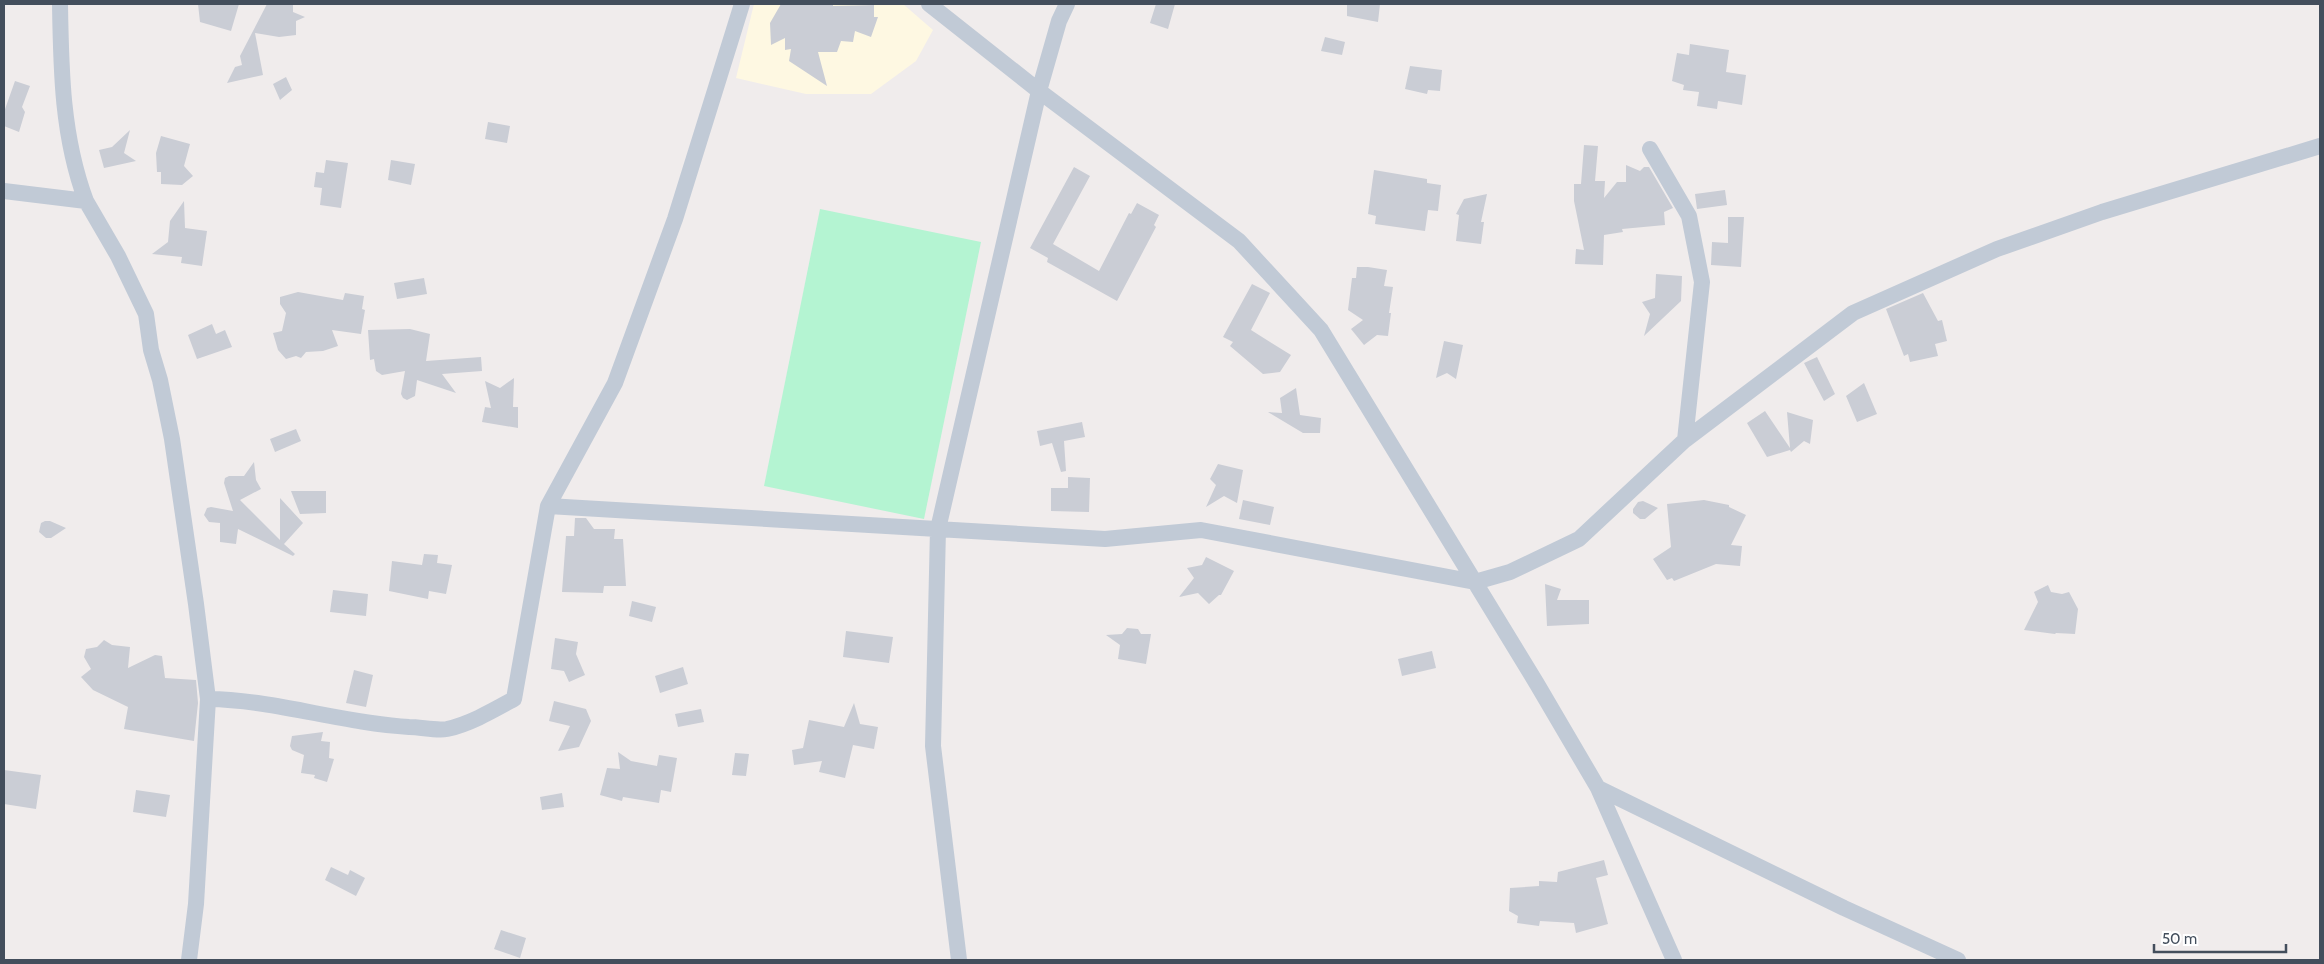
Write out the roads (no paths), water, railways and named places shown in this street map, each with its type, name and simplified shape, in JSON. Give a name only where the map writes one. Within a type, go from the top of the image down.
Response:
[{"type":"street","points":[[60,4],[61,88],[75,173],[86,201],[118,256],[146,314],[151,350],[160,380],[172,440],[208,699],[196,904],[189,960]]},
{"type":"street","points":[[208,699],[238,700],[289,707],[377,725],[447,729],[484,715],[514,699],[548,506],[615,383],[675,219],[742,4]]},
{"type":"street","points":[[929,4],[1039,91],[1239,241],[1321,330],[1598,788],[1674,960]]},
{"type":"street","points":[[959,960],[933,746],[938,529],[1039,91],[1059,21],[1066,4]]},
{"type":"street","points":[[548,506],[1105,539],[1201,530],[1475,582],[1510,572],[1579,539],[1685,440],[1853,313],[1997,249],[2102,212],[2287,158],[2320,146]]},
{"type":"street","points":[[1650,149],[1690,216],[1702,282],[1685,440]]},
{"type":"street","points":[[4,191],[86,201]]},
{"type":"street","points":[[1598,788],[1844,908],[1958,960]]}]
